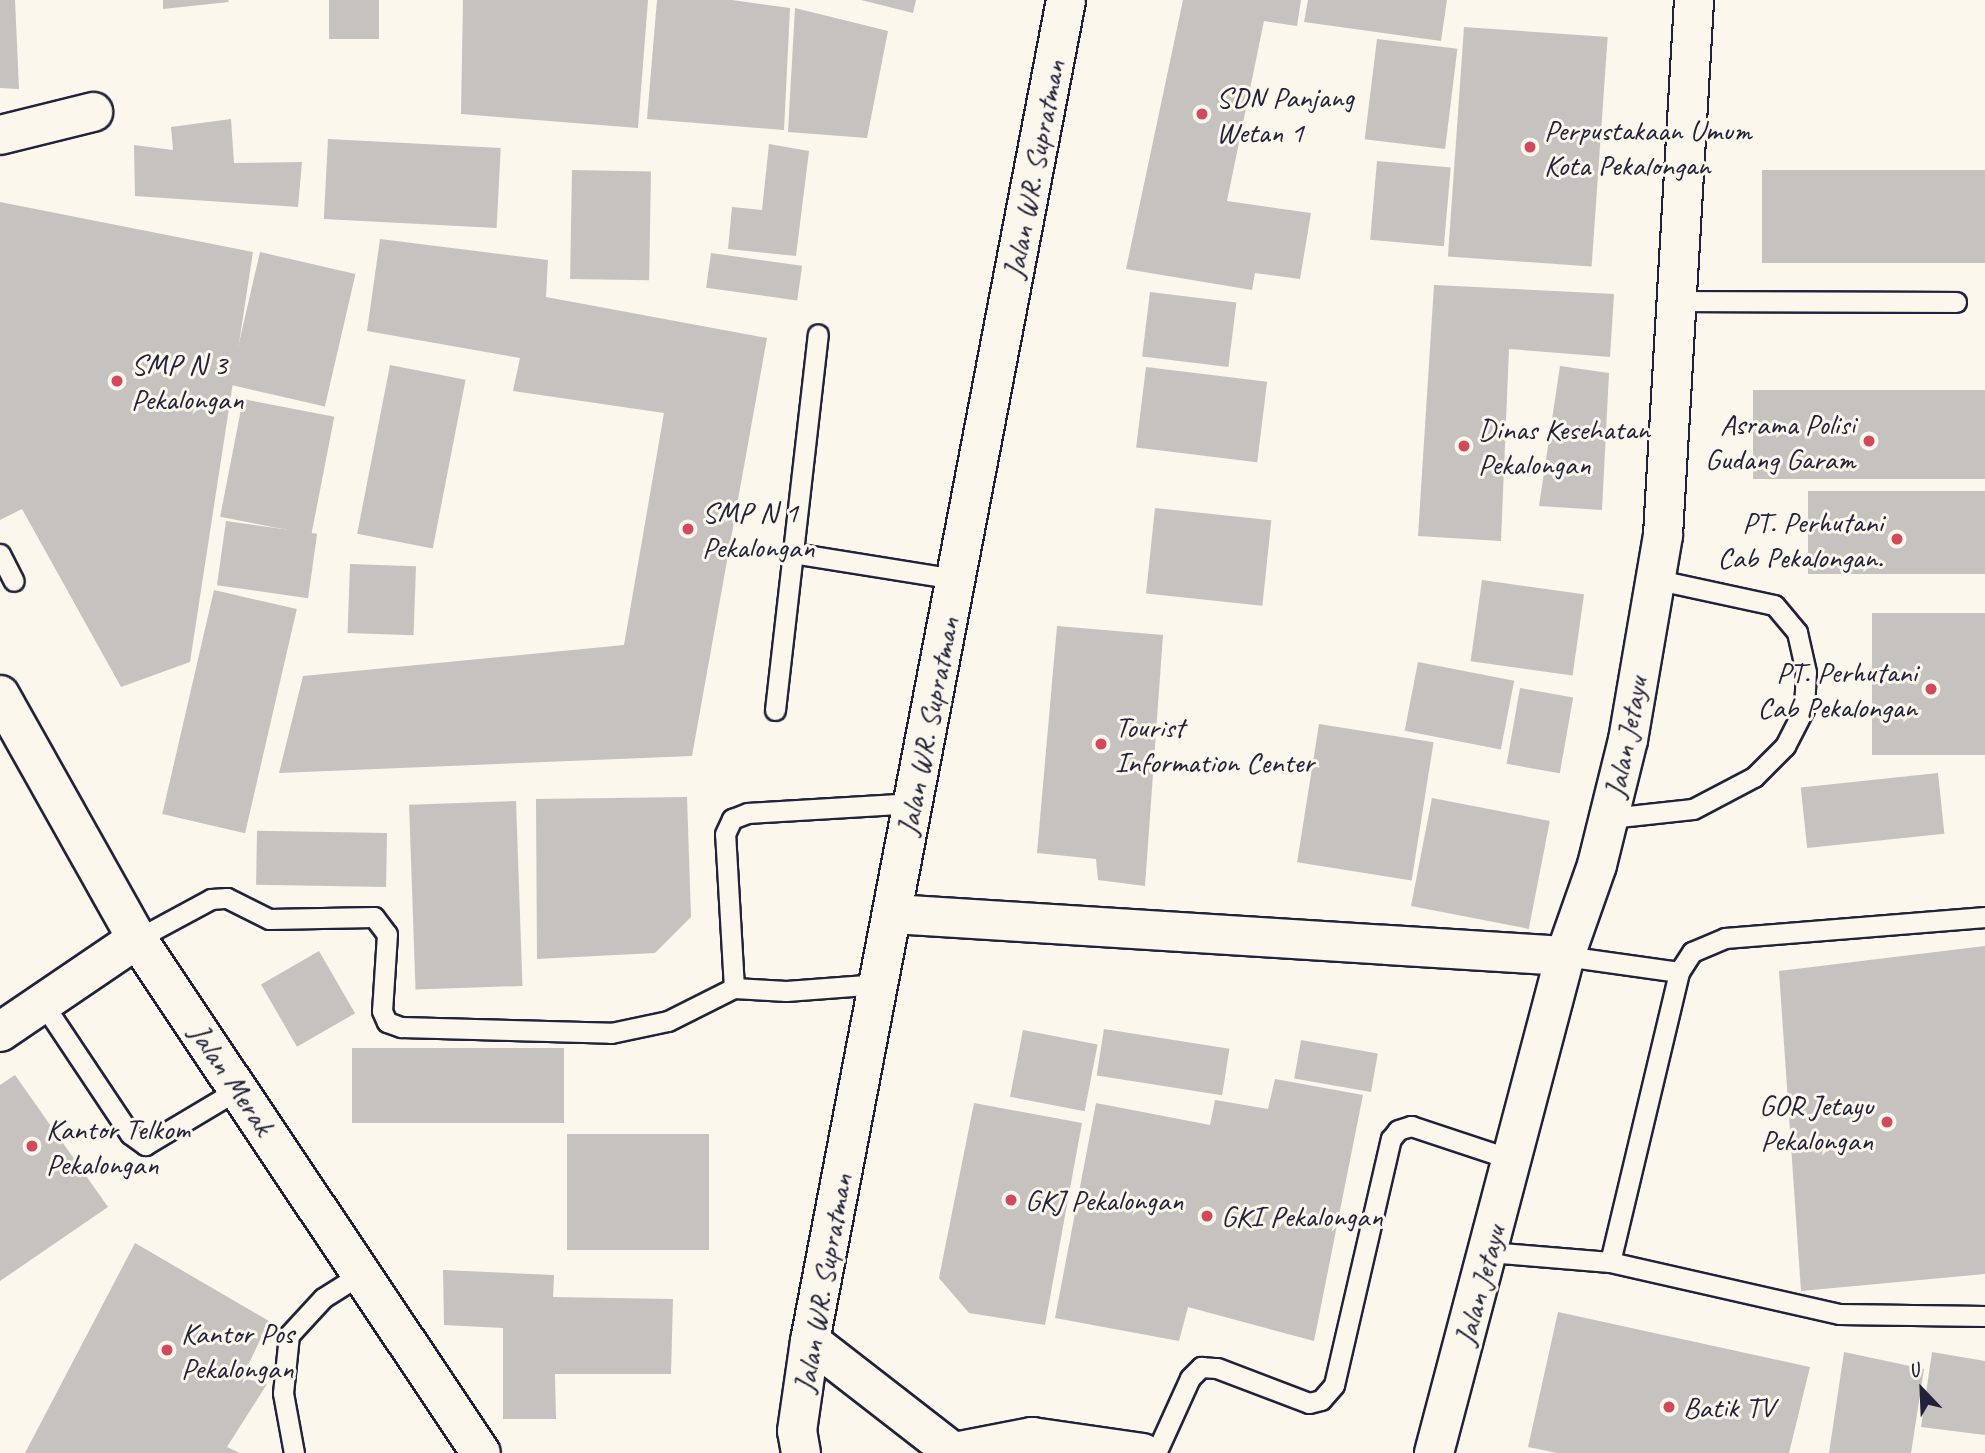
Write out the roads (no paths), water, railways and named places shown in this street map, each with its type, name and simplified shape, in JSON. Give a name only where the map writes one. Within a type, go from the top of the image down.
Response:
[{"type":"street","name":"Jalan WR. Supratman","points":[[801,1453],[797,1431],[810,1341],[1066,0]]},
{"type":"street","name":"Jalan Jetayu","points":[[1444,1451],[1489,1252],[1565,956],[1610,818],[1663,535],[1693,0]]},
{"type":"street","points":[[0,135],[93,112]]},
{"type":"street","name":"Jalan Merak","points":[[0,695],[137,939],[481,1453]]},
{"type":"street","points":[[893,914],[1565,956]]},
{"type":"street","points":[[0,1032],[44,1005],[137,939]]},
{"type":"street","points":[[810,1341],[951,1453],[1032,1437],[1143,1453]]},
{"type":"lane","points":[[1677,301],[1956,302]]},
{"type":"lane","points":[[775,710],[818,334]]},
{"type":"lane","points":[[0,554],[14,580]]},
{"type":"lane","points":[[793,554],[957,579]]},
{"type":"lane","points":[[1610,818],[1693,810],[1754,777],[1785,746],[1804,709],[1806,671],[1797,632],[1774,604],[1654,579]]},
{"type":"lane","points":[[734,988],[725,834],[732,819],[748,813],[829,804],[914,803]]},
{"type":"lane","points":[[137,939],[211,899],[227,898],[269,919],[374,917],[387,934],[382,1011],[387,1022],[401,1027],[611,1033],[668,1021],[734,988],[786,992],[879,984]]},
{"type":"lane","points":[[1610,1262],[1679,972],[1692,952],[1725,938],[1985,917]]},
{"type":"lane","points":[[1565,956],[1679,972]]},
{"type":"lane","points":[[44,1005],[130,1135],[145,1145],[239,1089]]},
{"type":"lane","points":[[1156,1453],[1190,1378],[1201,1367],[1217,1368],[1309,1403],[1321,1400],[1334,1385],[1391,1139],[1398,1130],[1410,1126],[1514,1160]]},
{"type":"lane","points":[[1489,1252],[1610,1262],[1839,1314],[1985,1315]]},
{"type":"lane","points":[[294,1453],[283,1393],[289,1335],[323,1298],[362,1274]]},
{"type":"place","name":"SDN Panjang Wetan 1","points":[[1202,114]]},
{"type":"place","name":"Perpustakaan Umum Kota Pekalongan","points":[[1530,147]]},
{"type":"place","name":"SMP N 3 Pekalongan","points":[[117,381]]},
{"type":"place","name":"Asrama Polisi Gudang Garam","points":[[1869,441]]},
{"type":"place","name":"Dinas Kesehatan Pekalongan","points":[[1464,446]]},
{"type":"place","name":"SMP N 1 Pekalongan","points":[[688,529]]},
{"type":"place","name":"PT. Perhutani Cab Pekalongan.","points":[[1897,539]]},
{"type":"place","name":"PT. Perhutani Cab Pekalongan","points":[[1931,689]]},
{"type":"place","name":"Tourist Information Center","points":[[1101,744]]},
{"type":"place","name":"GOR Jetayu Pekalongan","points":[[1887,1122]]},
{"type":"place","name":"Kantor Telkom Pekalongan","points":[[32,1146]]},
{"type":"place","name":"GKJ Pekalongan","points":[[1011,1200]]},
{"type":"place","name":"GKI Pekalongan","points":[[1207,1216]]},
{"type":"place","name":"Kantor Pos Pekalongan","points":[[167,1350]]},
{"type":"place","name":"Batik TV","points":[[1669,1407]]}]
